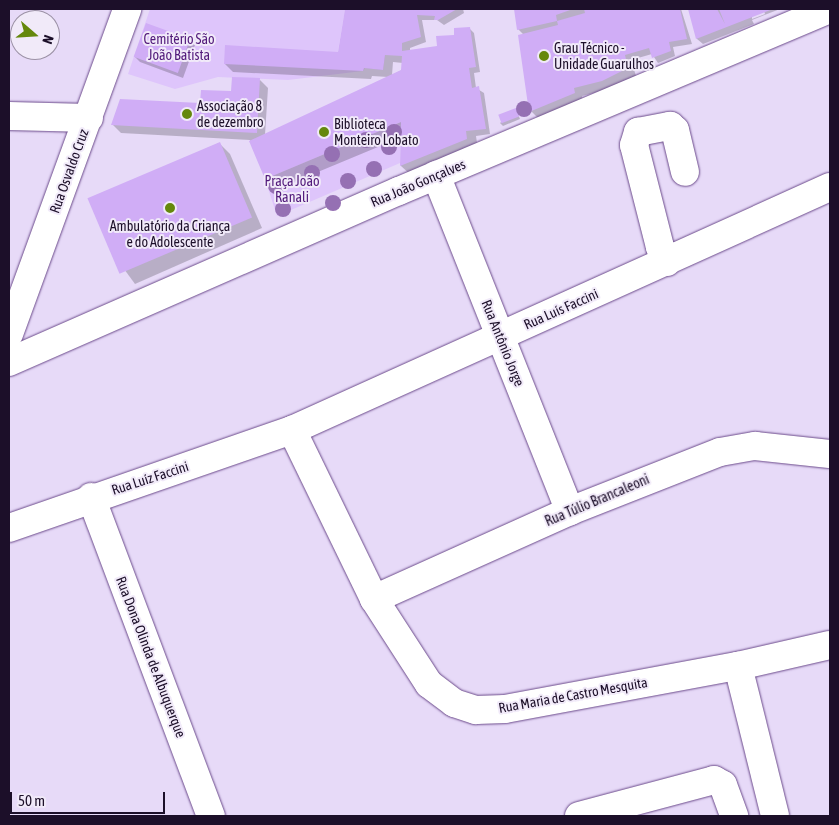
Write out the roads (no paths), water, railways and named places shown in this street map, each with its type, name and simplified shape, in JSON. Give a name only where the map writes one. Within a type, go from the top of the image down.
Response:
[{"type":"street","name":"Rua Osvaldo Cruz","points":[[9,334],[128,9]]},
{"type":"street","name":"Rua João Gonçalves","points":[[9,362],[436,175],[830,9]]},
{"type":"street","points":[[9,116],[89,118]]},
{"type":"street","points":[[667,262],[660,247],[634,145],[638,132],[670,126],[675,130],[685,172]]},
{"type":"street","name":"Rua Antônio Jorge","points":[[436,175],[570,511]]},
{"type":"street","name":"Rua Luís Faccini","points":[[292,430],[667,262],[829,195]]},
{"type":"street","name":"Rua Luíz Faccini","points":[[9,528],[292,430]]},
{"type":"street","name":"Rua Maria de Castro Mesquita","points":[[292,430],[374,599],[429,684],[454,704],[476,710],[505,709],[738,666],[830,645]]},
{"type":"street","name":"Rua Túlio Brancaleoni","points":[[374,599],[570,511],[720,452],[755,446],[830,454]]},
{"type":"street","name":"Rua Dona Olinda de Albuquerque","points":[[92,498],[211,816]]},
{"type":"street","points":[[738,666],[775,816]]},
{"type":"street","points":[[579,816],[629,809],[714,780],[723,785],[734,816]]},
{"type":"place","name":"Grau Técnico - Unidade Guarulhos","points":[[544,56]]},
{"type":"place","name":"Associação 8 de dezembro","points":[[187,114]]},
{"type":"place","name":"Biblioteca Monteiro Lobato","points":[[324,132]]},
{"type":"place","name":"Ambulatório da Criança e do Adolescente","points":[[170,208]]},
{"type":"park label","name":"Cemitério São João Batista","points":[[179,48]]},
{"type":"park label","name":"Praça João Ranali","points":[[292,190]]}]
